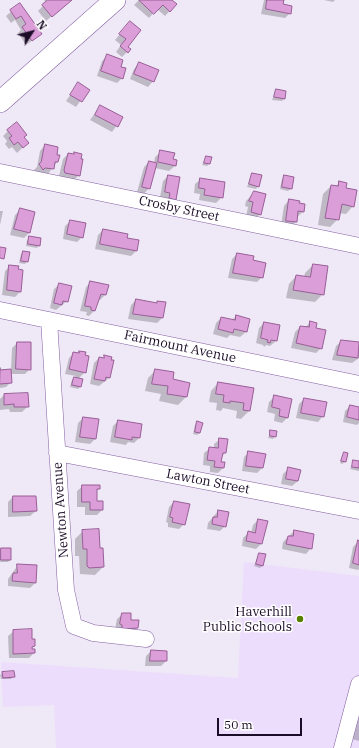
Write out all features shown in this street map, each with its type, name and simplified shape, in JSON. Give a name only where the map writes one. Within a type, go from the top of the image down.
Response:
[{"type":"main road","points":[[0,102],[115,0]]},
{"type":"street","name":"Crosby Street","points":[[0,172],[359,246]]},
{"type":"street","name":"Fairmount Avenue","points":[[0,310],[359,384]]},
{"type":"street","name":"Newton Avenue","points":[[49,320],[66,590],[74,626],[93,632],[146,639]]},
{"type":"street","name":"Lawton Street","points":[[57,453],[359,511]]},
{"type":"street","points":[[342,748],[359,684]]},
{"type":"shaded area","name":"Haverhill Public Schools","points":[[244,562],[359,576],[359,748],[56,748],[54,705],[3,707],[1,662],[238,678]]},
{"type":"building","points":[[48,0],[72,0],[52,17],[42,5]]},
{"type":"building","points":[[139,0],[172,0],[177,4],[170,12],[163,5],[154,14]]},
{"type":"building","points":[[267,0],[284,0],[283,4],[292,6],[291,14],[266,9]]},
{"type":"building","points":[[20,3],[42,34],[32,41],[22,27],[26,24],[21,16],[16,19],[10,10]]},
{"type":"building","points":[[130,21],[141,30],[128,47],[131,49],[128,53],[120,46],[126,39],[119,34]]},
{"type":"building","points":[[107,54],[123,60],[121,67],[126,68],[123,79],[101,71]]},
{"type":"building","points":[[139,62],[159,70],[154,82],[134,74]]},
{"type":"building","points":[[78,82],[90,90],[82,102],[70,95]]},
{"type":"building","points":[[276,89],[286,91],[285,99],[274,97]]},
{"type":"building","points":[[100,105],[123,117],[118,127],[95,115]]},
{"type":"building","points":[[17,122],[27,135],[24,137],[29,143],[23,148],[18,142],[14,145],[9,138],[12,136],[7,130]]},
{"type":"building","points":[[45,144],[58,147],[57,155],[60,155],[58,162],[55,162],[54,169],[45,168],[43,170],[39,164],[41,162]]},
{"type":"building","points":[[160,150],[175,153],[173,159],[177,160],[176,166],[158,162]]},
{"type":"building","points":[[74,152],[82,154],[81,159],[83,159],[80,176],[65,173],[64,170],[68,153],[74,154]]},
{"type":"building","points":[[206,156],[212,157],[210,164],[204,163]]},
{"type":"building","points":[[149,161],[157,163],[150,189],[142,187]]},
{"type":"building","points":[[252,173],[262,175],[259,187],[249,184]]},
{"type":"building","points":[[168,175],[180,177],[176,200],[169,198],[170,193],[165,192]]},
{"type":"building","points":[[284,175],[294,177],[292,189],[282,187]]},
{"type":"building","points":[[200,178],[225,182],[223,198],[204,195],[205,189],[199,188]]},
{"type":"building","points":[[339,181],[347,183],[346,188],[357,190],[354,207],[342,204],[339,220],[325,218],[331,185],[338,186]]},
{"type":"building","points":[[254,191],[266,194],[261,215],[251,212],[253,202],[249,201]]},
{"type":"building","points":[[289,199],[300,201],[299,203],[305,204],[304,212],[298,211],[297,222],[286,221]]},
{"type":"building","points":[[20,208],[35,212],[30,233],[14,229]]},
{"type":"building","points":[[70,220],[86,223],[83,238],[67,234]]},
{"type":"building","points":[[103,229],[128,234],[127,238],[139,240],[137,251],[100,244]]},
{"type":"building","points":[[29,236],[41,238],[40,246],[28,244]]},
{"type":"building","points":[[0,247],[6,248],[4,259],[0,258]]},
{"type":"building","points":[[23,251],[30,252],[28,262],[21,261]]},
{"type":"building","points":[[237,253],[254,256],[253,260],[266,263],[263,278],[233,273]]},
{"type":"building","points":[[313,264],[328,266],[324,295],[293,290],[296,275],[310,277]]},
{"type":"building","points":[[9,265],[19,266],[18,269],[23,270],[21,292],[7,290]]},
{"type":"building","points":[[90,281],[109,285],[106,295],[101,294],[95,311],[91,310],[91,307],[85,306]]},
{"type":"building","points":[[59,283],[72,286],[68,302],[63,301],[62,305],[54,303]]},
{"type":"building","points":[[136,299],[157,303],[157,301],[166,302],[163,318],[133,314]]},
{"type":"building","points":[[236,315],[250,319],[247,332],[234,329],[233,333],[218,329],[221,317],[235,320]]},
{"type":"building","points":[[310,321],[317,323],[316,328],[326,330],[322,349],[296,343],[300,326],[309,327]]},
{"type":"building","points":[[264,322],[280,325],[277,341],[271,340],[270,343],[267,342],[268,340],[261,338]]},
{"type":"building","points":[[341,340],[359,342],[358,358],[337,355]]},
{"type":"building","points":[[17,342],[31,342],[31,370],[16,369]]},
{"type":"building","points":[[79,351],[86,352],[85,355],[89,356],[86,373],[69,369],[73,352],[79,353]]},
{"type":"building","points":[[104,355],[112,357],[111,360],[114,360],[110,378],[106,377],[105,381],[94,379],[99,357],[104,358]]},
{"type":"building","points":[[11,369],[12,383],[0,384],[0,370]]},
{"type":"building","points":[[155,369],[174,372],[173,379],[190,383],[187,397],[167,394],[168,386],[152,384]]},
{"type":"building","points":[[74,377],[83,379],[81,387],[72,385]]},
{"type":"building","points":[[218,382],[254,388],[250,411],[243,410],[244,403],[230,401],[230,403],[223,402],[224,395],[216,394]]},
{"type":"building","points":[[28,393],[29,407],[14,407],[14,404],[4,405],[4,394]]},
{"type":"building","points":[[274,395],[292,399],[288,418],[279,416],[280,409],[272,407]]},
{"type":"building","points":[[304,398],[327,402],[324,417],[301,413]]},
{"type":"building","points":[[350,405],[359,407],[359,420],[347,417]]},
{"type":"building","points":[[83,417],[99,419],[96,439],[80,437]]},
{"type":"building","points":[[118,420],[142,424],[140,438],[132,437],[132,440],[115,437]]},
{"type":"building","points":[[197,421],[203,423],[200,433],[195,432]]},
{"type":"building","points":[[270,430],[277,431],[276,437],[270,436]]},
{"type":"building","points":[[219,438],[228,439],[226,453],[223,453],[221,462],[225,462],[224,468],[214,467],[215,461],[207,460],[209,447],[218,448]]},
{"type":"building","points":[[248,451],[266,454],[263,468],[246,466]]},
{"type":"building","points":[[344,452],[348,453],[346,462],[341,461]]},
{"type":"building","points":[[353,460],[359,461],[359,468],[352,467]]},
{"type":"building","points":[[288,467],[301,470],[298,481],[286,479]]},
{"type":"building","points":[[82,485],[100,485],[100,489],[97,489],[97,501],[103,501],[103,510],[90,510],[90,502],[82,502]]},
{"type":"building","points":[[13,496],[36,496],[37,511],[13,512]]},
{"type":"building","points":[[174,501],[190,504],[185,525],[172,522],[173,518],[170,517]]},
{"type":"building","points":[[218,510],[229,512],[226,527],[212,524],[213,517],[217,517]]},
{"type":"building","points":[[258,519],[268,521],[262,544],[246,541],[248,531],[255,533]]},
{"type":"building","points":[[99,529],[100,548],[103,548],[104,567],[89,568],[87,566],[87,549],[83,549],[82,530]]},
{"type":"building","points":[[294,530],[314,534],[312,549],[286,544],[288,536],[293,536]]},
{"type":"building","points":[[358,540],[359,541],[359,565],[353,563]]},
{"type":"building","points":[[1,548],[11,548],[11,560],[1,560]]},
{"type":"building","points":[[259,553],[266,554],[263,566],[256,564]]},
{"type":"building","points":[[17,564],[37,565],[36,583],[12,581],[13,573],[17,573]]},
{"type":"building","points":[[122,613],[131,613],[131,620],[139,620],[138,628],[122,629],[122,625],[120,624]]},
{"type":"building","points":[[32,629],[32,639],[35,639],[35,646],[32,647],[32,649],[35,649],[35,653],[13,654],[13,630]]},
{"type":"building","points":[[151,650],[167,651],[167,661],[150,661]]},
{"type":"building","points":[[14,671],[15,677],[3,678],[2,672]]},
{"type":"place","name":"Haverhill Public Schools","points":[[300,619]]}]
